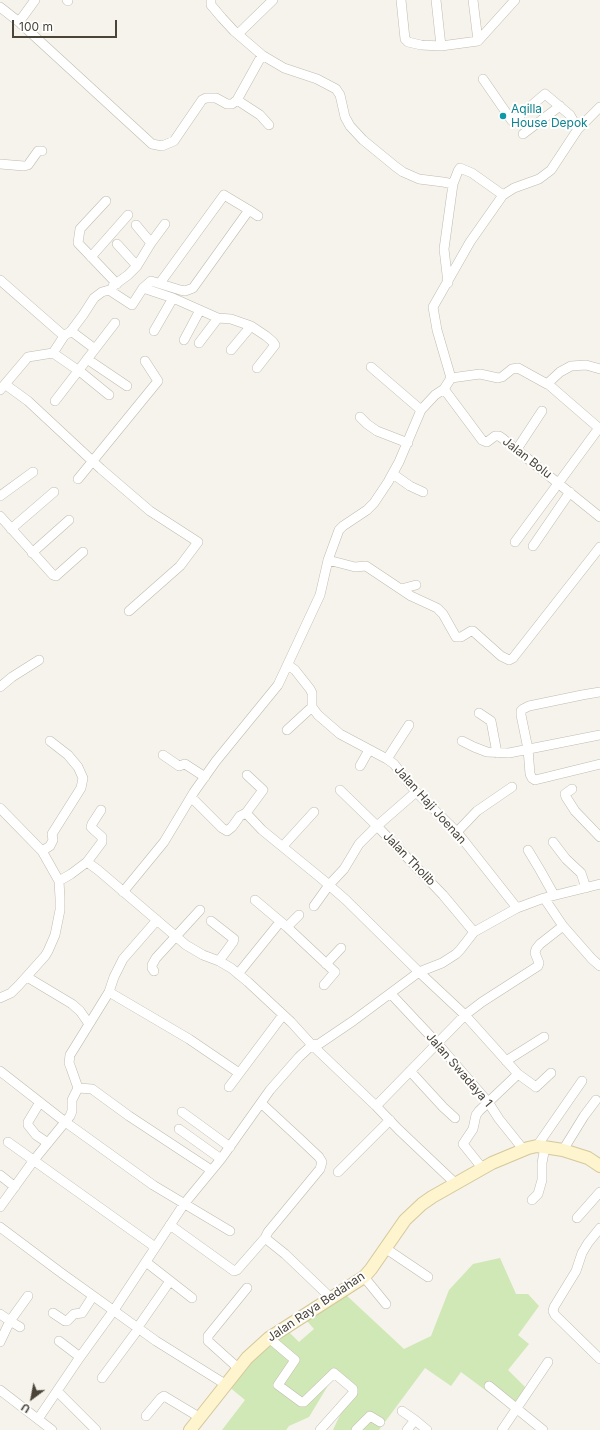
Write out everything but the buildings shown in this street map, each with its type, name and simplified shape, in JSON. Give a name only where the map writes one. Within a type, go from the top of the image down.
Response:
[{"type":"street","points":[[19,22],[35,0]]},
{"type":"street","points":[[211,0],[211,5],[238,34],[262,55],[284,68],[317,79],[336,89],[340,95],[345,117],[350,126],[376,152],[403,172],[420,179],[453,184]]},
{"type":"street","points":[[238,34],[274,0]]},
{"type":"street","points":[[400,0],[405,38],[408,42],[421,45],[441,46],[478,41],[514,1]]},
{"type":"street","points":[[436,0],[441,46]]},
{"type":"street","points":[[473,0],[478,41]]},
{"type":"street","points":[[0,7],[19,22],[152,144],[162,146],[174,141],[202,100],[212,98],[227,104],[232,104],[236,100],[262,55]]},
{"type":"street","points":[[483,79],[512,121],[546,94],[570,115],[578,129]]},
{"type":"street","points":[[236,100],[260,115],[269,125]]},
{"type":"street","points":[[523,134],[560,106]]},
{"type":"street","points":[[123,892],[164,842],[191,797],[216,761],[278,685],[320,595],[328,560],[339,530],[367,510],[374,503],[393,474],[408,443],[421,410],[435,395],[444,389],[451,378],[433,311],[470,242],[503,195],[514,188],[539,179],[551,170],[578,129],[600,107]]},
{"type":"street","points":[[524,113],[534,126]]},
{"type":"street","points":[[0,164],[28,165],[38,152],[42,151]]},
{"type":"street","points":[[448,283],[444,249],[453,184],[458,171],[460,168],[476,176],[503,195]]},
{"type":"street","points":[[160,283],[224,195],[258,216]]},
{"type":"street","points":[[106,201],[80,229],[78,243],[117,284]]},
{"type":"street","points":[[108,290],[132,305],[143,288],[151,281],[185,291],[193,288],[249,210]]},
{"type":"street","points":[[91,257],[128,216]]},
{"type":"street","points":[[53,353],[94,298],[117,284],[137,266],[151,242],[165,224]]},
{"type":"street","points":[[136,225],[151,242]]},
{"type":"street","points":[[117,244],[137,266]]},
{"type":"street","points":[[0,280],[67,334],[95,349]]},
{"type":"street","points":[[143,288],[173,298],[218,318],[231,319],[251,326],[274,343],[273,347],[257,368]]},
{"type":"street","points":[[154,331],[173,298]]},
{"type":"street","points":[[184,340],[200,310]]},
{"type":"street","points":[[199,343],[218,318]]},
{"type":"street","points":[[55,401],[115,323]]},
{"type":"street","points":[[231,350],[251,326]]},
{"type":"street","points":[[109,395],[53,353],[28,357],[3,387],[28,401],[92,461],[150,512],[198,542],[180,566],[129,611]]},
{"type":"street","points":[[87,359],[127,386]]},
{"type":"street","points":[[78,479],[158,380],[145,361]]},
{"type":"street","points":[[548,384],[560,372],[571,366],[586,365],[600,369]]},
{"type":"street","points":[[370,367],[421,410]]},
{"type":"street","points":[[451,378],[480,374],[498,378],[502,377],[512,369],[518,368],[548,384],[600,428],[558,483],[536,516],[515,542]]},
{"type":"street","name":"Jalan Bolu","points":[[444,389],[482,440],[487,442],[495,436],[499,436],[600,517]]},
{"type":"street","points":[[517,449],[542,411]]},
{"type":"street","points":[[360,417],[376,431],[408,443]]},
{"type":"street","points":[[0,496],[33,472]]},
{"type":"street","points":[[393,474],[410,486],[423,492]]},
{"type":"street","points":[[11,529],[54,492]]},
{"type":"street","points":[[533,546],[570,492]]},
{"type":"street","points":[[0,516],[52,575],[56,576],[83,552]]},
{"type":"street","points":[[32,553],[69,520]]},
{"type":"street","points":[[328,560],[355,567],[366,566],[411,596],[440,611],[456,637],[461,637],[473,631],[506,660],[511,660],[600,547]]},
{"type":"street","points":[[402,589],[416,585]]},
{"type":"street","points":[[0,687],[12,677],[39,660]]},
{"type":"street","points":[[287,730],[312,707],[312,693],[310,689],[295,670],[288,665]]},
{"type":"street","points":[[600,692],[529,706],[521,711],[528,749],[530,774],[535,780],[600,764]]},
{"type":"street","name":"Jalan Haji Joenan","points":[[312,707],[333,729],[394,764],[416,792],[457,832],[517,908]]},
{"type":"street","points":[[479,713],[491,721],[497,753]]},
{"type":"street","points":[[387,759],[409,726]]},
{"type":"street","points":[[462,741],[474,748],[487,752],[509,753],[600,735]]},
{"type":"street","points":[[42,851],[50,846],[53,840],[52,834],[81,788],[83,778],[78,767],[68,755],[50,741]]},
{"type":"street","points":[[360,766],[369,750]]},
{"type":"street","points":[[163,755],[179,766],[184,764],[205,777]]},
{"type":"street","points":[[191,797],[222,828],[227,831],[240,816],[246,813],[263,790],[247,775]]},
{"type":"street","points":[[457,832],[477,811],[512,787]]},
{"type":"street","points":[[572,789],[565,794],[566,797],[575,811],[600,837]]},
{"type":"street","name":"Jalan Tholib","points":[[340,790],[377,826],[443,895],[474,932]]},
{"type":"street","points":[[314,906],[329,885],[344,869],[359,844],[416,792]]},
{"type":"street","points":[[0,998],[11,993],[45,956],[55,935],[60,910],[59,881],[42,851],[2,810]]},
{"type":"street","points":[[59,881],[87,862],[102,842],[102,837],[91,826],[102,810]]},
{"type":"street","points":[[283,846],[314,812]]},
{"type":"street","points":[[246,813],[262,830],[329,885],[390,942],[419,972],[465,1015],[518,1074],[536,1087],[550,1073]]},
{"type":"street","points":[[553,842],[566,859],[581,873],[586,888]]},
{"type":"street","points":[[528,850],[554,894]]},
{"type":"street","points":[[87,862],[186,945],[203,955],[220,961],[238,974],[283,1015],[456,1184]]},
{"type":"street","points":[[38,1419],[56,1391],[114,1310],[184,1204],[221,1159],[270,1090],[299,1057],[312,1045],[319,1044],[391,994],[419,972],[442,963],[456,954],[474,932],[517,908],[554,894],[600,884]]},
{"type":"street","points":[[544,898],[563,926],[600,966]]},
{"type":"street","points":[[255,900],[335,972],[324,985]]},
{"type":"street","points":[[154,971],[152,965],[156,958],[177,937],[200,910]]},
{"type":"street","points":[[238,974],[283,925],[299,915]]},
{"type":"street","points":[[1,1203],[15,1187],[64,1121],[70,1116],[72,1111],[72,1100],[78,1088],[70,1068],[70,1055],[109,992],[114,977],[123,959],[157,920]]},
{"type":"street","points":[[211,921],[234,939],[220,961]]},
{"type":"street","points":[[376,1106],[465,1015],[482,1002],[538,966],[539,963],[535,953],[536,949],[540,944],[563,926]]},
{"type":"street","points":[[326,964],[341,948]]},
{"type":"street","points":[[27,977],[72,1004],[80,1011],[89,1024]]},
{"type":"street","points":[[109,992],[189,1039],[238,1073]]},
{"type":"street","name":"Jalan Swadaya 1","points":[[391,994],[437,1043],[488,1102],[499,1119],[523,1149]]},
{"type":"street","points":[[229,1087],[238,1073],[283,1015]]},
{"type":"street","points":[[506,1061],[544,1037]]},
{"type":"street","points":[[0,1071],[64,1121],[147,1181],[230,1231]]},
{"type":"street","points":[[410,1071],[455,1118]]},
{"type":"street","points":[[483,1169],[463,1144],[473,1129],[476,1115],[518,1074]]},
{"type":"street","points":[[532,1200],[538,1194],[542,1180],[541,1147],[582,1081]]},
{"type":"street","points":[[78,1088],[92,1089],[129,1116],[211,1170]]},
{"type":"street","points":[[563,1150],[584,1116],[596,1100]]},
{"type":"street","points":[[40,1102],[28,1122],[28,1125],[36,1135],[48,1143]]},
{"type":"street","points":[[170,1225],[234,1271],[237,1270],[265,1238],[268,1232],[320,1169],[322,1162],[319,1157],[261,1103]]},
{"type":"street","points":[[182,1112],[230,1147]]},
{"type":"street","points":[[338,1172],[390,1120]]},
{"type":"street","points":[[179,1129],[221,1159]]},
{"type":"street","points":[[8,1142],[155,1247]]},
{"type":"street","name":"Jalan Raya Bedahan","points":[[190,1430],[238,1368],[269,1338],[364,1277],[413,1212],[432,1197],[492,1163],[523,1149],[541,1147],[563,1150],[588,1158],[600,1166]]},
{"type":"street","points":[[0,1175],[15,1187]]},
{"type":"street","points":[[577,1218],[600,1192]]},
{"type":"street","points":[[0,1227],[156,1341],[226,1384]]},
{"type":"street","points":[[600,1228],[582,1253],[576,1271],[554,1307],[553,1312],[600,1359]]},
{"type":"street","points":[[265,1238],[285,1254],[331,1298]]},
{"type":"street","points":[[385,1248],[428,1277]]},
{"type":"street","points":[[146,1262],[192,1298]]},
{"type":"street","points":[[364,1277],[386,1304]]},
{"type":"street","points":[[102,1378],[170,1281]]},
{"type":"street","points":[[238,1368],[208,1341],[208,1336],[246,1288]]},
{"type":"street","points":[[0,1342],[10,1321],[28,1296]]},
{"type":"street","points":[[53,1313],[67,1321],[74,1314],[82,1313],[93,1296]]},
{"type":"street","points":[[0,1314],[20,1328]]},
{"type":"street","points":[[269,1338],[295,1360],[278,1385],[301,1402],[304,1402],[334,1373],[354,1391],[354,1393],[320,1430]]},
{"type":"street","points":[[58,1341],[80,1357]]},
{"type":"street","points":[[502,1430],[548,1362]]},
{"type":"street","points":[[489,1386],[518,1408],[543,1430]]},
{"type":"street","points":[[0,1390],[52,1430]]},
{"type":"street","points":[[56,1391],[96,1430]]},
{"type":"street","points":[[146,1416],[164,1396],[199,1417]]},
{"type":"street","points":[[402,1411],[416,1420],[427,1430]]},
{"type":"street","points":[[356,1430],[370,1416],[380,1422]]},
{"type":"street","points":[[407,1430],[416,1420]]},
{"type":"green space","points":[[500,1258],[516,1294],[528,1294],[539,1306],[518,1335],[529,1344],[508,1370],[527,1389],[512,1410],[461,1372],[451,1386],[425,1368],[379,1430],[333,1430],[354,1385],[335,1374],[309,1417],[289,1426],[286,1430],[222,1430],[245,1400],[228,1386],[267,1345],[288,1331],[299,1342],[314,1329],[307,1321],[345,1294],[404,1349],[431,1336],[449,1290],[473,1264]]},
{"type":"place","name":"Aqilla House Depok","points":[[503,116]]}]
